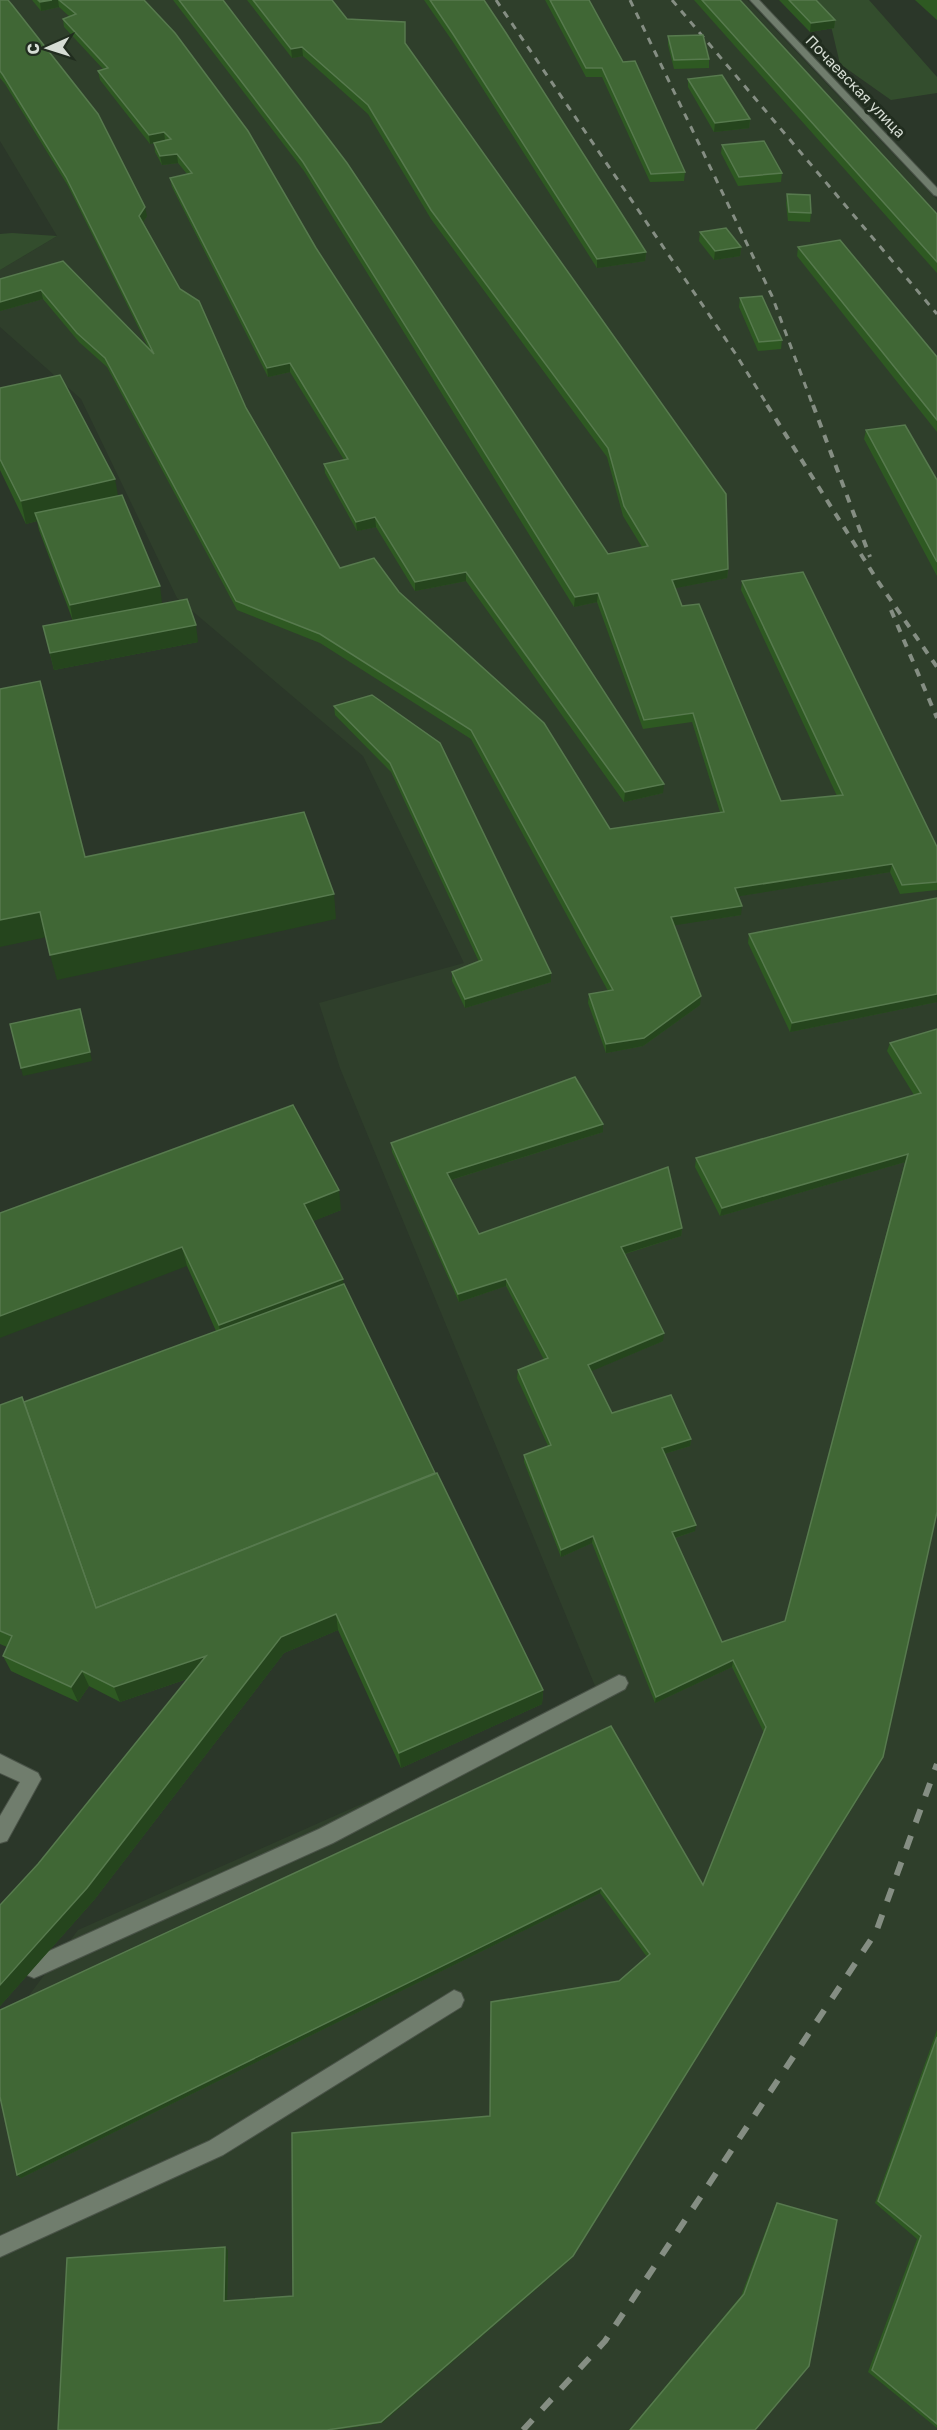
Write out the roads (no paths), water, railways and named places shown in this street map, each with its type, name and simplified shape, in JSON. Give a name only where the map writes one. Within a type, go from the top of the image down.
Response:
[{"type":"street","name":"Почаевская улица","points":[[754,0],[937,193]]},
{"type":"street","points":[[34,1968],[326,1836],[619,1683]]},
{"type":"street","points":[[0,1763],[32,1779],[0,1834]]},
{"type":"street","points":[[0,2247],[216,2148],[454,2000]]},
{"type":"railway","points":[[496,0],[735,353],[768,406]]},
{"type":"railway","points":[[630,0],[772,296],[813,406]]},
{"type":"railway","points":[[672,0],[937,314]]},
{"type":"railway","points":[[767,405],[879,583],[937,667]]},
{"type":"railway","points":[[813,405],[870,557]]},
{"type":"railway","points":[[891,610],[937,718]]},
{"type":"railway","points":[[523,2430],[605,2341],[876,1932],[937,1764]]}]
